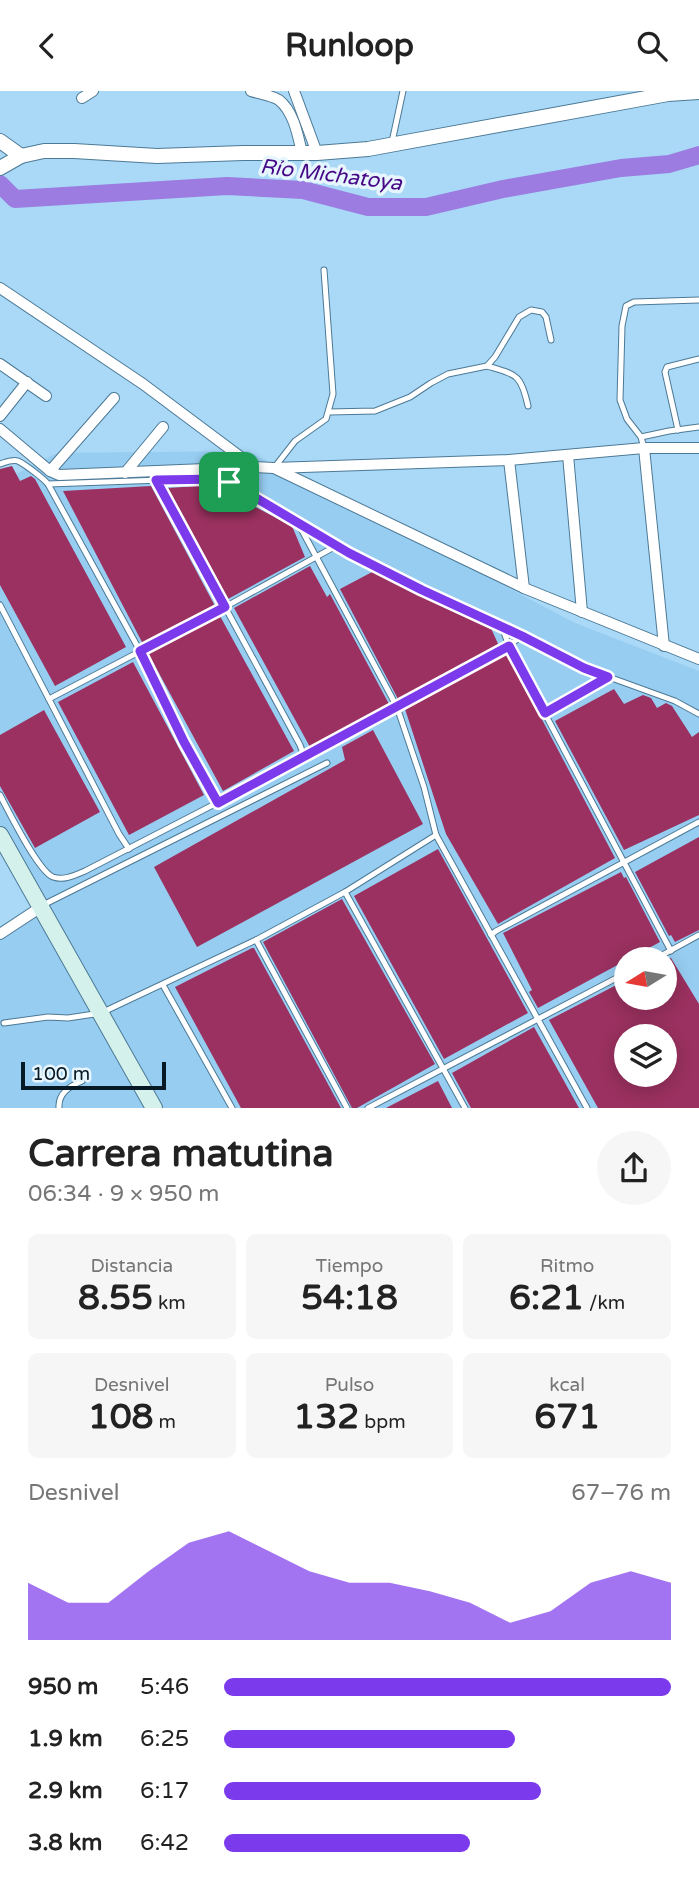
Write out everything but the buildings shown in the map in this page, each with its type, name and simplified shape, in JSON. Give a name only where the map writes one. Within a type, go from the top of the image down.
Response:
[{"type":"main road","points":[[0,836],[154,1108]]},
{"type":"street","points":[[82,98],[93,91]]},
{"type":"street","points":[[251,91],[276,98],[283,104],[309,153]]},
{"type":"street","points":[[294,91],[309,153]]},
{"type":"street","points":[[0,141],[10,162],[44,151],[156,156],[309,153],[391,145],[679,92],[699,92]]},
{"type":"street","points":[[0,288],[143,384],[254,467]]},
{"type":"street","points":[[0,364],[46,396]]},
{"type":"street","points":[[0,416],[27,382]]},
{"type":"street","points":[[50,471],[114,398]]},
{"type":"street","points":[[125,473],[163,427]]},
{"type":"street","points":[[0,429],[50,471],[59,475],[509,460],[568,456],[643,443],[699,448]]},
{"type":"street","points":[[643,443],[664,646]]},
{"type":"street","points":[[568,456],[582,612]]},
{"type":"street","points":[[509,460],[524,588]]},
{"type":"street","points":[[274,468],[524,588],[699,659]]},
{"type":"street","points":[[0,934],[41,907]]},
{"type":"lane","points":[[391,145],[403,91]]},
{"type":"lane","points":[[274,468],[295,441],[326,419],[330,412],[333,394],[324,270]]},
{"type":"lane","points":[[699,300],[634,302],[626,306],[622,326],[620,400],[627,419],[643,443],[678,430],[699,427]]},
{"type":"lane","points":[[487,366],[519,317],[531,310],[542,311],[551,339]]},
{"type":"lane","points":[[678,430],[665,372],[667,367],[672,365],[699,359]]},
{"type":"lane","points":[[330,412],[375,411],[410,397],[448,374],[487,366],[516,375],[524,386],[528,405]]},
{"type":"lane","points":[[0,464],[18,461],[48,484],[140,651],[184,742],[218,803]]},
{"type":"lane","points":[[48,484],[220,479],[229,482],[335,546],[422,590],[584,668],[675,701],[699,714]]},
{"type":"lane","points":[[156,480],[304,756]]},
{"type":"lane","points":[[297,522],[397,706],[424,787],[436,835],[587,1108]]},
{"type":"lane","points":[[49,699],[335,546]]},
{"type":"lane","points":[[0,604],[129,849]]},
{"type":"lane","points":[[502,627],[509,646],[669,947]]},
{"type":"lane","points":[[0,795],[40,866],[52,877],[67,878],[218,803],[509,646],[522,636]]},
{"type":"lane","points":[[545,713],[608,677]]},
{"type":"lane","points":[[41,907],[327,764]]},
{"type":"lane","points":[[491,935],[699,822]]},
{"type":"lane","points":[[4,1023],[101,1013],[256,940],[345,893],[436,835]]},
{"type":"lane","points":[[345,893],[465,1108]]},
{"type":"lane","points":[[677,948],[699,935]]},
{"type":"lane","points":[[256,940],[347,1108]]},
{"type":"lane","points":[[368,1108],[614,979]]},
{"type":"lane","points":[[163,985],[232,1108]]},
{"type":"lane","points":[[59,1108],[59,1102],[68,1087],[82,1081]]},
{"type":"shaded area","points":[[248,451],[575,623],[699,671],[699,1108],[0,1108],[0,939],[41,911],[0,835],[0,482],[57,453]]},
{"type":"waterway","name":"Río Michatoya","points":[[0,184],[15,199],[227,186],[303,190],[368,207],[426,207],[503,189],[621,168],[669,164],[699,155]]},
{"type":"route","points":[[220,479],[229,482],[335,546],[584,668],[608,677],[545,713],[509,646],[218,803],[184,742],[140,651],[225,607],[156,480],[220,479]]}]
